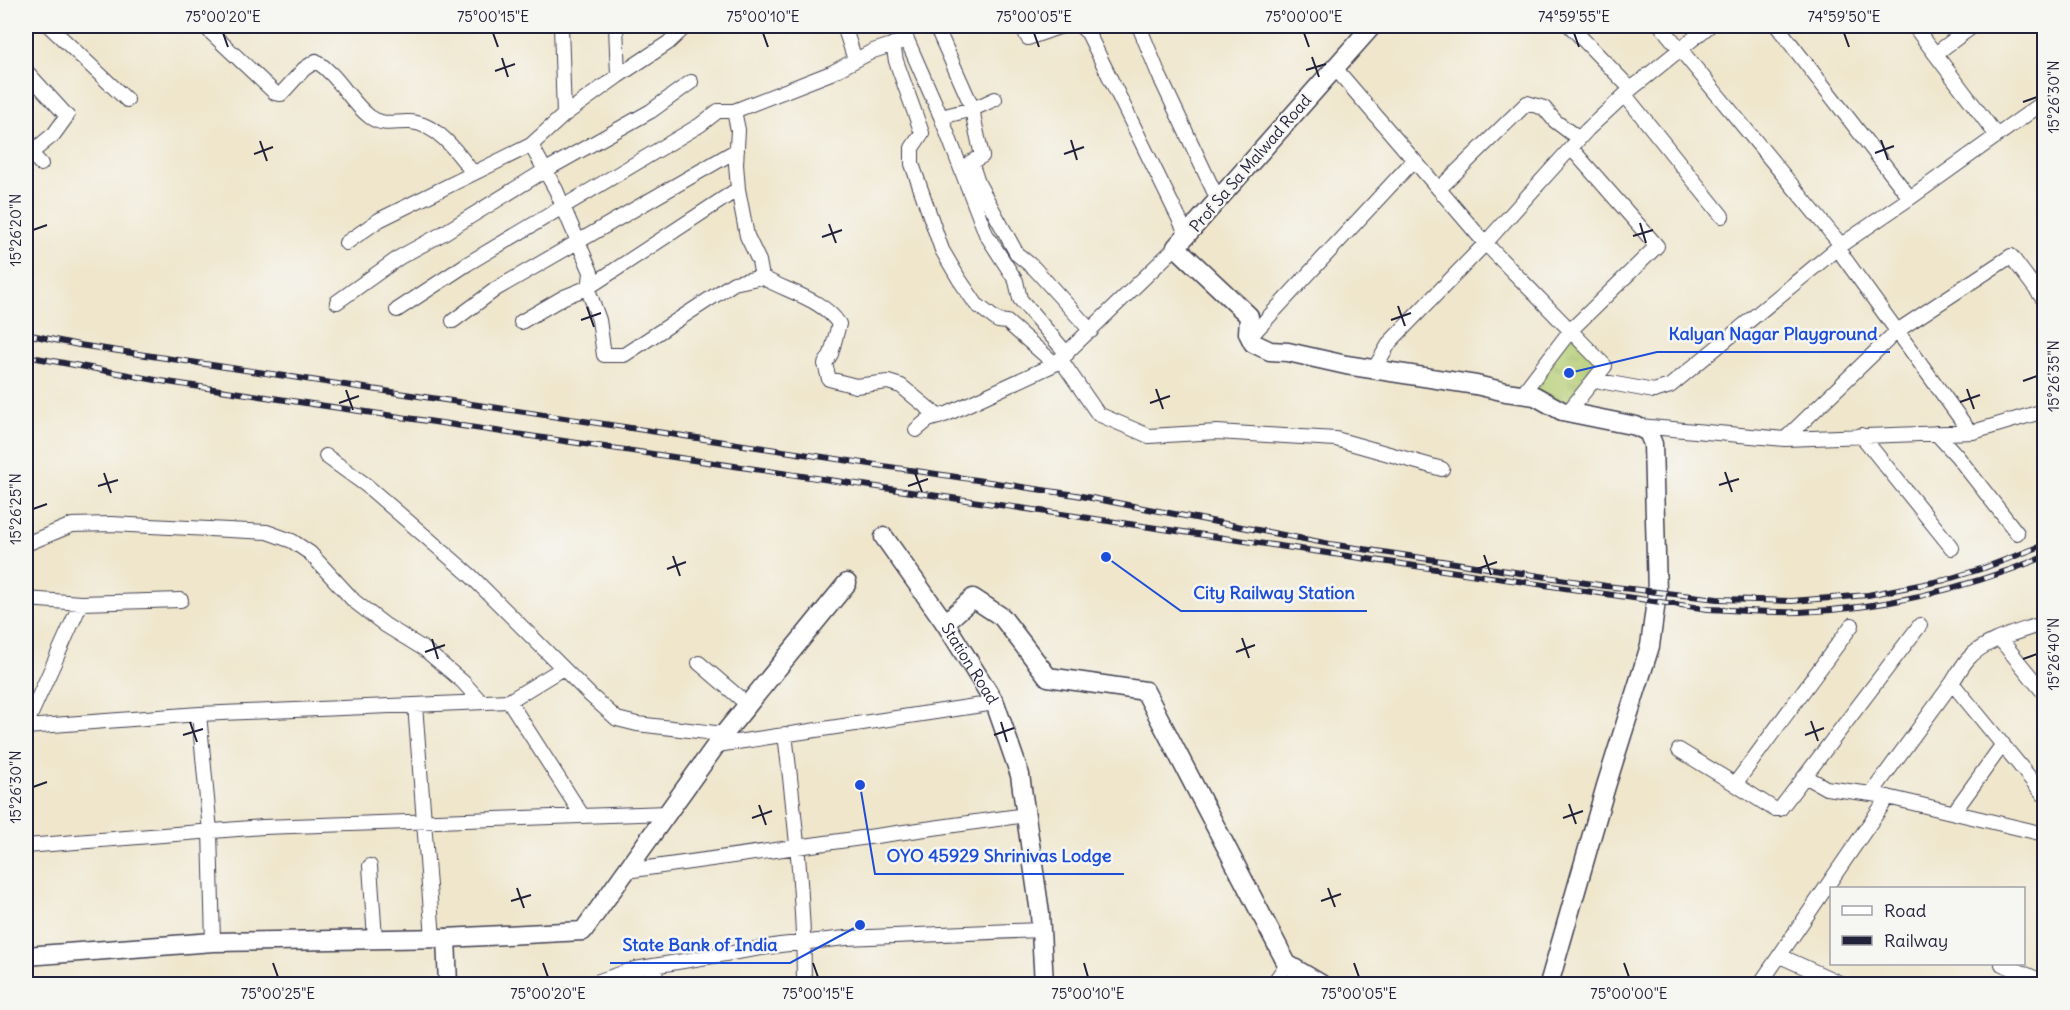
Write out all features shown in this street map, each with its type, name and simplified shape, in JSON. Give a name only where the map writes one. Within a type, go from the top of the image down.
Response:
[{"type":"street","points":[[49,26],[127,100]]},
{"type":"street","points":[[204,26],[274,93],[281,94],[304,69],[316,61],[330,70],[371,118],[389,125],[410,122],[428,126],[456,151],[473,173]]},
{"type":"street","points":[[561,26],[564,115]]},
{"type":"street","points":[[616,26],[618,76]]},
{"type":"street","points":[[346,243],[379,220],[531,145],[564,115],[668,43],[686,26]]},
{"type":"street","points":[[686,26],[683,31],[691,26]]},
{"type":"street","points":[[844,26],[855,60]]},
{"type":"street","points":[[901,26],[941,117],[986,234],[1016,281],[1020,300],[1098,414],[1149,436],[1217,432],[1336,440],[1442,469]]},
{"type":"street","points":[[936,26],[973,109],[982,156],[971,162],[978,183],[1017,254],[1034,268],[1091,331]]},
{"type":"street","points":[[1022,26],[1028,38],[1062,26]]},
{"type":"street","points":[[1080,26],[1088,33],[1182,241],[1249,316],[1248,333],[1253,343],[1270,351],[1288,352],[1346,365],[1535,396],[1562,411],[1636,426],[1785,439],[1970,432],[2044,411]]},
{"type":"street","points":[[1139,26],[1159,75],[1218,200]]},
{"type":"street","name":"Prof Sa Sa Malwad Road","points":[[1182,241],[1372,26]]},
{"type":"street","points":[[1570,26],[1628,92],[1722,216]]},
{"type":"street","points":[[1661,26],[1839,246],[1970,432]]},
{"type":"street","points":[[1374,369],[1390,342],[1485,243],[1575,144],[1628,92],[1709,26]]},
{"type":"street","points":[[1777,26],[1910,198]]},
{"type":"street","points":[[1914,26],[1997,136]]},
{"type":"street","points":[[1935,54],[1972,26]]},
{"type":"street","points":[[397,310],[467,264],[700,125],[718,111],[734,111],[907,40]]},
{"type":"street","points":[[893,44],[896,61],[922,133],[912,148],[912,164],[942,250],[958,279],[976,304],[999,321],[1007,322],[1061,360]]},
{"type":"street","points":[[1335,68],[1485,243],[1605,366],[1568,412]]},
{"type":"street","points":[[26,71],[67,116],[54,134],[28,151],[41,164]]},
{"type":"street","points":[[337,302],[400,257],[544,171],[651,111],[691,82]]},
{"type":"street","points":[[941,117],[973,109],[995,99]]},
{"type":"street","points":[[1594,380],[1654,392],[1670,386],[1839,246],[2044,102]]},
{"type":"street","points":[[1439,189],[1527,104],[1544,108],[1658,246],[1570,331],[1522,394]]},
{"type":"street","points":[[734,111],[738,130],[738,189],[747,236],[759,261],[762,277]]},
{"type":"street","points":[[531,145],[563,206],[591,272],[589,292],[599,320],[603,355],[624,355],[734,283],[762,277],[820,306],[832,314],[839,324],[831,354],[825,364],[829,379],[855,386],[888,382],[901,386],[939,417]]},
{"type":"street","points":[[453,321],[496,289],[737,150]]},
{"type":"street","points":[[1250,337],[1414,160]]},
{"type":"street","points":[[521,322],[564,297],[589,287],[738,189]]},
{"type":"street","points":[[916,430],[928,420],[1061,360],[1182,241]]},
{"type":"street","points":[[1785,439],[1897,331],[2011,256],[2044,300]]},
{"type":"street","points":[[1549,984],[1606,786],[1650,646],[1657,593],[1653,444],[1648,432],[1636,426]]},
{"type":"street","points":[[1936,433],[1957,456],[2017,533]]},
{"type":"street","points":[[1861,435],[1952,548]]},
{"type":"street","points":[[326,456],[366,485],[470,575],[617,719],[721,739],[785,734],[995,703]]},
{"type":"street","points":[[26,544],[72,525],[111,524],[267,532],[292,541],[310,553],[354,602],[385,625],[424,649],[463,682],[481,702]]},
{"type":"street","name":"Station Road","points":[[884,537],[945,623],[995,703],[1020,775],[1040,914],[1044,984]]},
{"type":"street","points":[[26,956],[213,942],[439,938],[583,931],[721,739],[847,584]]},
{"type":"street","points":[[945,623],[972,598],[1002,617],[1048,677],[1146,691],[1287,964],[1321,984]]},
{"type":"street","points":[[26,599],[81,603],[181,600]]},
{"type":"street","points":[[81,603],[26,726],[199,714],[509,701],[563,668]]},
{"type":"street","points":[[1871,794],[1969,658],[2000,639],[2044,623]]},
{"type":"street","points":[[1679,750],[1778,810],[1920,625]]},
{"type":"street","points":[[1735,784],[1852,626]]},
{"type":"street","points":[[2000,639],[2043,688]]},
{"type":"street","points":[[699,663],[748,705]]},
{"type":"street","points":[[1952,683],[2044,795]]},
{"type":"street","points":[[509,701],[582,815]]},
{"type":"street","points":[[415,705],[424,821],[439,938],[448,984]]},
{"type":"street","points":[[199,714],[210,831],[213,942]]},
{"type":"street","points":[[785,734],[798,847],[804,984]]},
{"type":"street","points":[[1954,812],[2003,744]]},
{"type":"street","points":[[1805,776],[1826,788],[1888,797],[2044,834]]},
{"type":"street","points":[[1760,984],[1888,797]]},
{"type":"street","points":[[26,846],[210,831],[668,813]]},
{"type":"street","points":[[626,871],[1026,815]]},
{"type":"street","points":[[369,866],[375,939]]},
{"type":"street","points":[[590,984],[635,969],[780,945],[924,933],[1040,930]]},
{"type":"street","points":[[1779,956],[1842,984]]},
{"type":"street","points":[[1273,984],[1287,964]]},
{"type":"street","points":[[2006,965],[2044,982]]},
{"type":"street","points":[[654,966],[657,984]]},
{"type":"green space","points":[[1570,331],[1605,366],[1568,412],[1522,394]]},
{"type":"railway","points":[[26,334],[79,345],[1076,495],[1330,544],[1606,586],[1717,599],[1792,601],[1868,595],[1945,580],[2044,545]]},
{"type":"railway","points":[[26,356],[161,381],[312,404],[1708,609],[1788,612],[1862,606],[1955,587],[2044,557]]},
{"type":"place","name":"Kalyan Nagar Playground","points":[[1569,373]]},
{"type":"place","name":"City Railway Station","points":[[1106,557]]},
{"type":"place","name":"OYO 45929 Shrinivas Lodge","points":[[860,785]]},
{"type":"place","name":"State Bank of India","points":[[860,925]]}]
